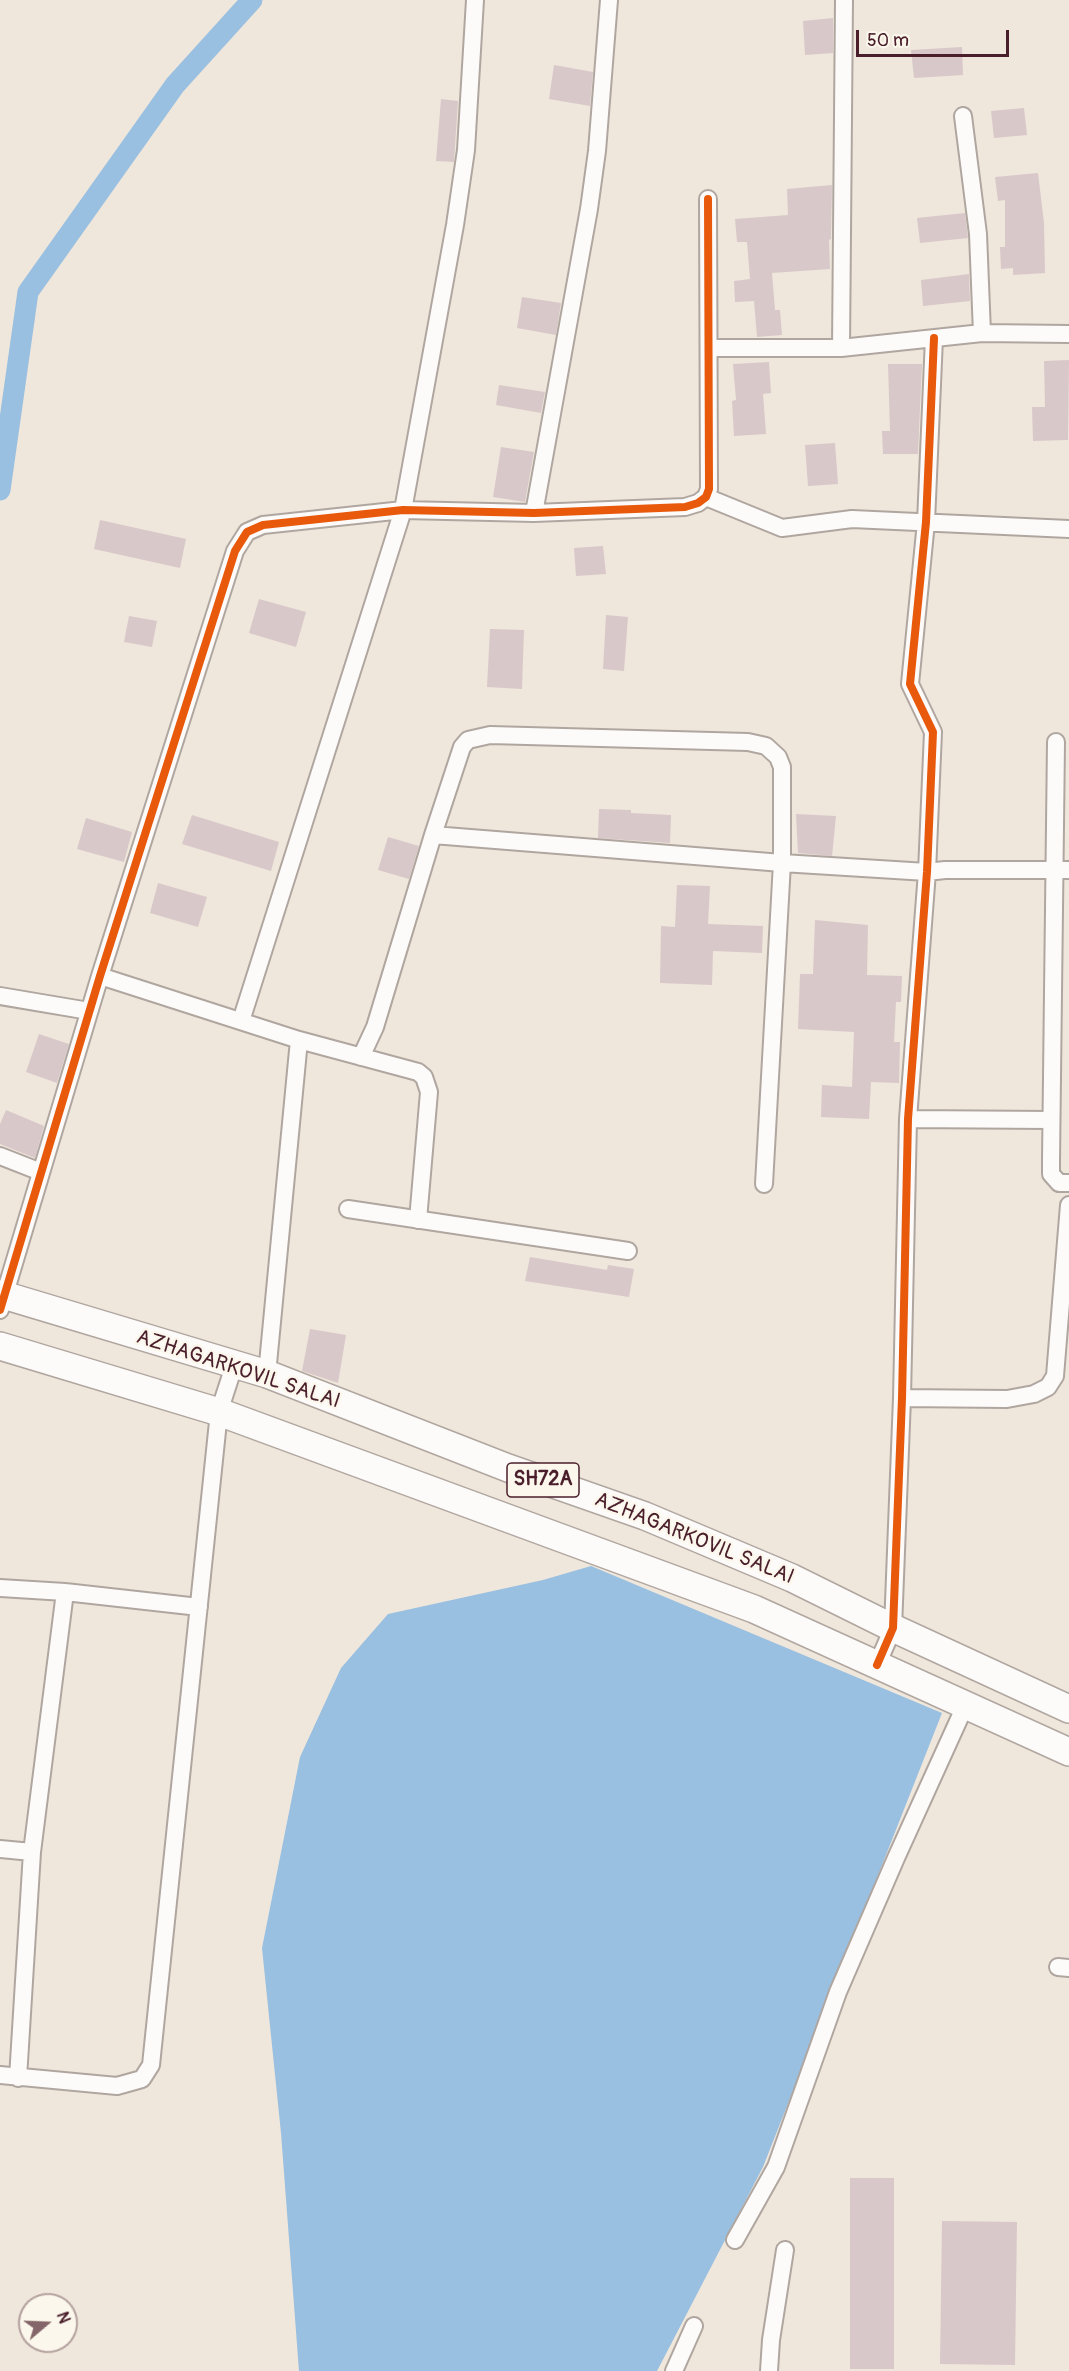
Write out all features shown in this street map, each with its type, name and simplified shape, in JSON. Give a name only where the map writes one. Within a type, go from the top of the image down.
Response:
[{"type":"main road","name":"AZHAGARKOVIL SALAI","points":[[1,1300],[267,1374],[508,1468],[645,1516],[792,1578],[893,1628],[1069,1709]]},
{"type":"main road","name":"AZHAGARKOVIL SALAI","points":[[0,1346],[219,1412],[754,1610],[1069,1752]]},
{"type":"street","points":[[241,1021],[404,510],[455,225],[466,150],[475,0]]},
{"type":"street","points":[[534,513],[589,209],[597,151],[609,0]]},
{"type":"street","points":[[841,348],[844,0]]},
{"type":"street","points":[[963,116],[978,234],[982,333]]},
{"type":"street","points":[[1,1300],[100,976],[235,551],[247,532],[263,525],[404,510],[534,513],[686,507],[698,503],[706,497],[710,489],[708,199]]},
{"type":"street","points":[[710,348],[841,348],[982,333],[1069,334]]},
{"type":"street","points":[[877,1665],[893,1628],[902,1398],[908,1119],[927,872],[933,732],[910,684],[926,522],[934,338]]},
{"type":"street","points":[[706,497],[782,528],[852,519],[1069,529]]},
{"type":"street","points":[[361,1057],[375,1027],[462,747],[468,740],[479,736],[748,741],[766,746],[778,757],[782,767],[782,863],[764,1184]]},
{"type":"street","points":[[1056,742],[1061,870],[1051,1174],[1059,1183],[1069,1183]]},
{"type":"street","points":[[434,835],[782,863],[927,872],[1061,870]]},
{"type":"street","points":[[100,976],[299,1040],[418,1072],[428,1082],[429,1092],[418,1220]]},
{"type":"street","points":[[0,996],[90,1011]]},
{"type":"street","points":[[267,1374],[299,1040]]},
{"type":"street","points":[[908,1119],[1051,1120]]},
{"type":"street","points":[[0,1156],[41,1172]]},
{"type":"street","points":[[902,1398],[1007,1399],[1034,1394],[1047,1387],[1055,1376],[1069,1205]]},
{"type":"street","points":[[348,1209],[628,1251]]},
{"type":"street","points":[[0,2075],[117,2086],[142,2079],[151,2065],[219,1412],[234,1366]]},
{"type":"street","points":[[0,1588],[65,1592],[199,1607]]},
{"type":"street","points":[[18,2078],[32,1852],[65,1592]]},
{"type":"street","points":[[735,2240],[776,2167],[838,1992],[965,1706]]},
{"type":"street","points":[[0,1850],[32,1852]]},
{"type":"street","points":[[769,2371],[771,2340],[785,2250]]},
{"type":"street","points":[[674,2371],[694,2326]]},
{"type":"water","points":[[591,1566],[942,1713],[763,2167],[657,2371],[299,2371],[281,2133],[262,1948],[300,1757],[341,1668],[388,1614],[543,1580]]},
{"type":"building","points":[[833,18],[833,53],[805,55],[803,21]]},
{"type":"building","points":[[962,47],[963,75],[914,78],[911,50]]},
{"type":"building","points":[[554,65],[593,72],[590,106],[549,99]]},
{"type":"building","points":[[441,99],[458,101],[454,162],[436,161]]},
{"type":"building","points":[[1024,108],[1027,135],[994,138],[991,111]]},
{"type":"building","points":[[1038,173],[1044,223],[1045,273],[1013,275],[1013,268],[1001,269],[1000,247],[1005,247],[1005,200],[998,201],[995,177]]},
{"type":"building","points":[[832,185],[830,269],[772,273],[775,310],[780,310],[782,335],[757,337],[754,301],[735,302],[734,281],[750,279],[747,242],[737,242],[735,219],[788,215],[787,189]]},
{"type":"building","points":[[965,213],[968,238],[920,243],[917,218]]},
{"type":"building","points":[[969,274],[970,301],[923,306],[921,280]]},
{"type":"building","points":[[522,297],[561,303],[556,335],[517,328]]},
{"type":"building","points":[[1069,360],[1068,440],[1033,441],[1032,407],[1045,407],[1044,361]]},
{"type":"building","points":[[769,362],[771,393],[763,394],[766,434],[734,436],[732,401],[736,400],[733,364]]},
{"type":"building","points":[[888,364],[922,364],[918,454],[883,454],[882,431],[890,431]]},
{"type":"building","points":[[499,385],[545,392],[541,413],[496,405]]},
{"type":"building","points":[[835,443],[838,484],[808,486],[805,445]]},
{"type":"building","points":[[501,447],[534,452],[525,502],[493,497]]},
{"type":"building","points":[[100,520],[186,539],[180,568],[94,549]]},
{"type":"building","points":[[603,546],[606,574],[576,576],[574,548]]},
{"type":"building","points":[[259,599],[306,612],[296,647],[249,633]]},
{"type":"building","points":[[606,615],[628,617],[624,671],[603,669]]},
{"type":"building","points":[[129,616],[157,621],[152,647],[124,642]]},
{"type":"building","points":[[490,629],[524,630],[522,689],[487,687]]},
{"type":"building","points":[[599,809],[671,815],[670,843],[598,838]]},
{"type":"building","points":[[796,814],[836,816],[832,856],[798,853]]},
{"type":"building","points":[[192,815],[279,842],[271,871],[182,844]]},
{"type":"building","points":[[86,818],[132,832],[124,862],[77,849]]},
{"type":"building","points":[[388,837],[419,846],[409,879],[378,870]]},
{"type":"building","points":[[158,883],[207,897],[198,927],[150,913]]},
{"type":"building","points":[[677,885],[710,886],[708,924],[763,926],[762,953],[713,951],[712,985],[660,983],[661,926],[675,927]]},
{"type":"building","points":[[815,920],[868,925],[867,975],[902,976],[901,1002],[896,1002],[894,1042],[900,1042],[899,1083],[871,1082],[869,1119],[821,1117],[822,1085],[852,1087],[854,1032],[798,1029],[800,974],[813,974]]},
{"type":"building","points":[[39,1034],[69,1044],[57,1083],[26,1072]]},
{"type":"building","points":[[6,1110],[44,1126],[35,1158],[0,1144],[0,1124]]},
{"type":"building","points":[[530,1257],[607,1270],[608,1265],[634,1269],[629,1297],[525,1281]]},
{"type":"building","points":[[310,1329],[346,1335],[338,1383],[302,1371]]},
{"type":"building","points":[[850,2178],[894,2178],[894,2369],[850,2369]]},
{"type":"building","points":[[942,2221],[1017,2222],[1015,2365],[940,2364]]},
{"type":"waterway","points":[[0,490],[28,292],[175,85],[252,0]]},
{"type":"cycle path","points":[[0,1310],[100,976],[235,551],[247,532],[263,525],[403,510],[534,513],[685,507],[698,503],[706,497],[709,489],[708,199]]},
{"type":"cycle path","points":[[877,1665],[893,1628],[902,1398],[908,1119],[927,872],[933,732],[910,684],[926,522],[934,338]]}]
